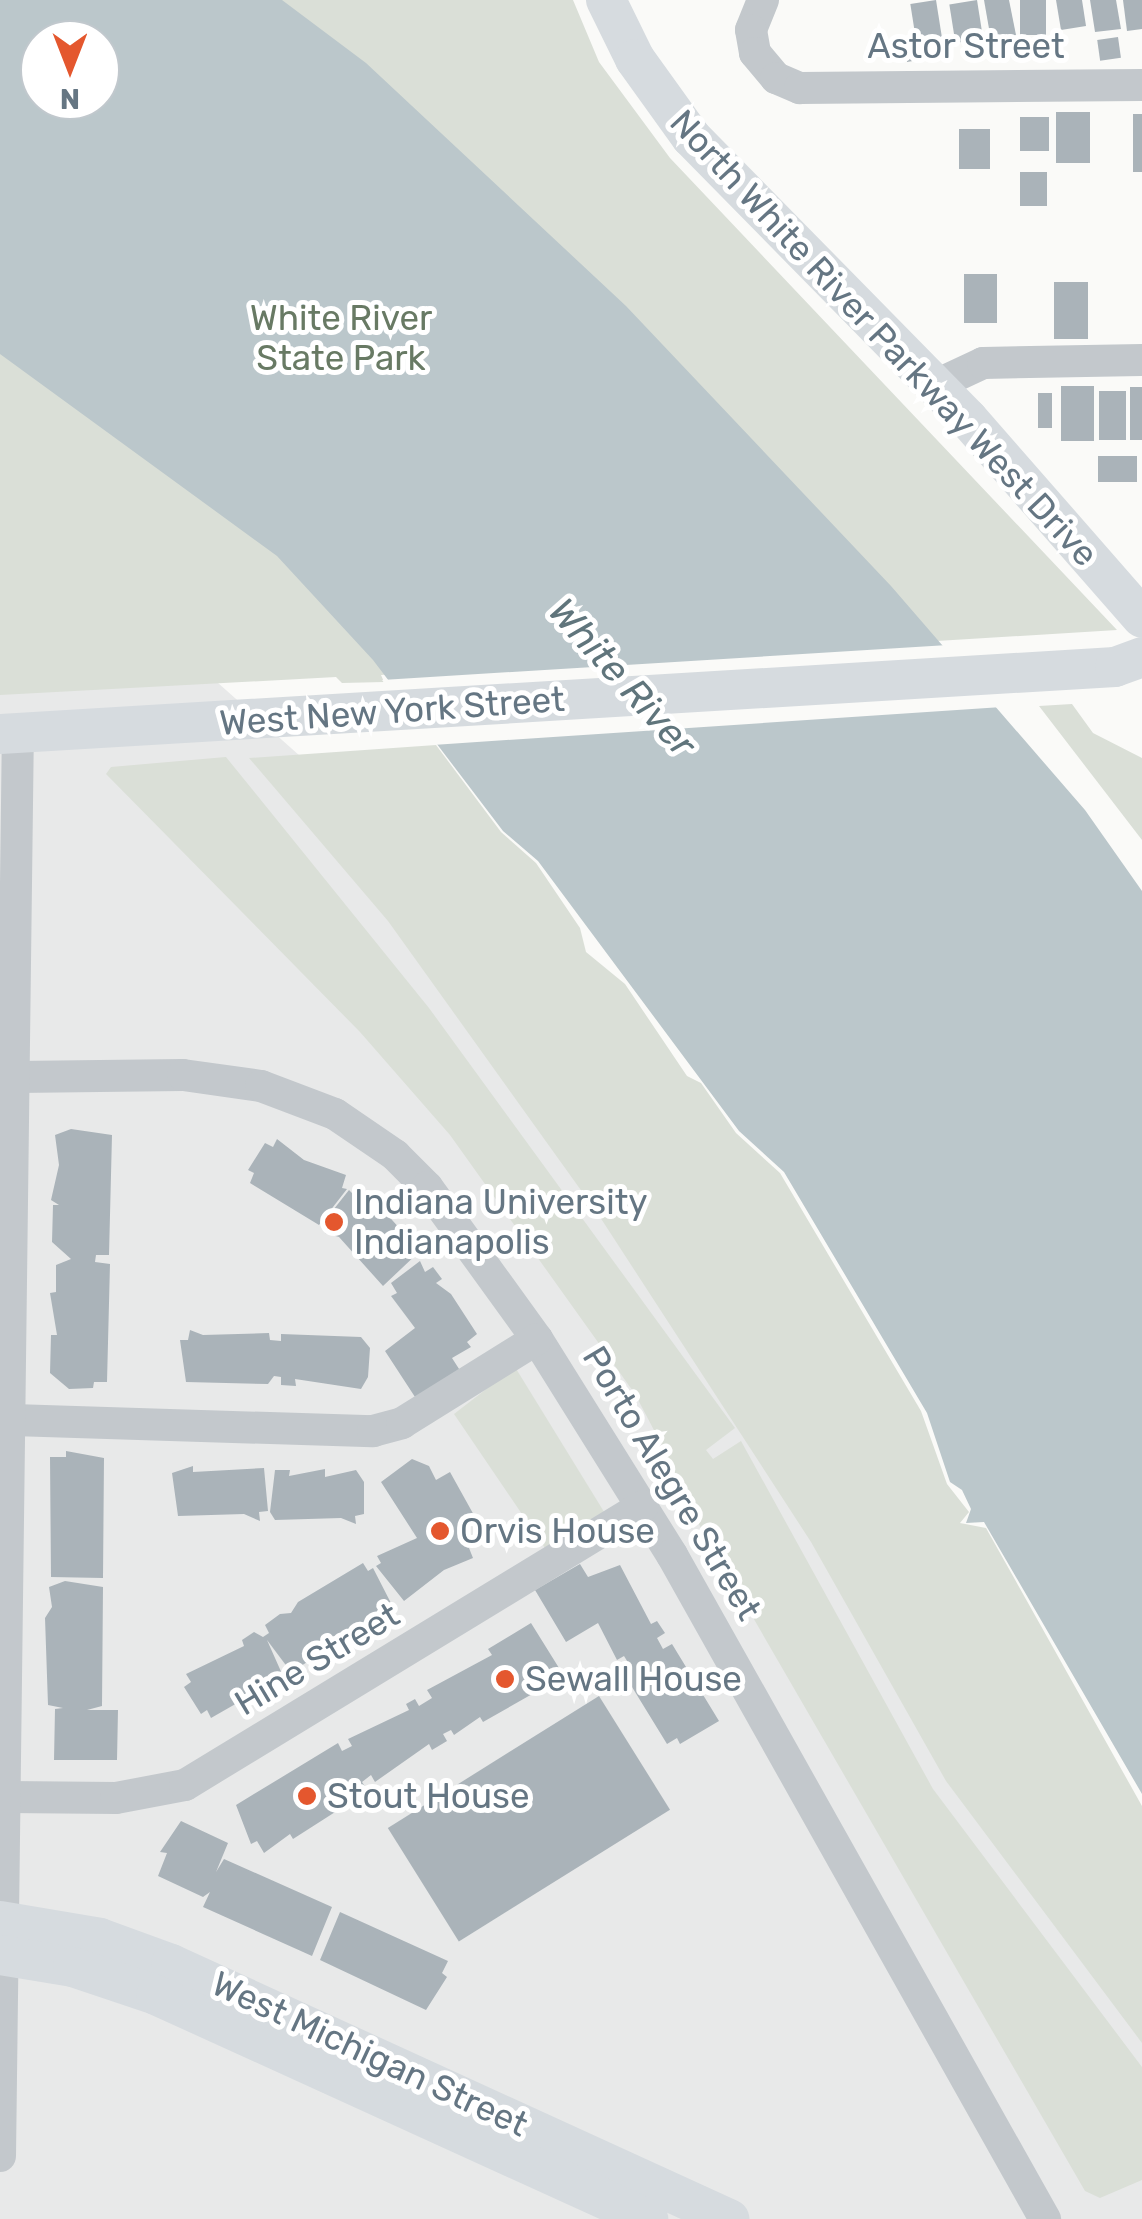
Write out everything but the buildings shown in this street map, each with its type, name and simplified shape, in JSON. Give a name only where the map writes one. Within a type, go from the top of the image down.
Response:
[{"type":"main road","name":"North White River Parkway West Drive","points":[[606,0],[635,59],[691,137],[936,386],[1142,618]]},
{"type":"main road","name":"West New York Street","points":[[9,734],[1080,669],[1142,656]]},
{"type":"main road","name":"West Michigan Street","points":[[2,1938],[100,1938],[172,1964],[721,2217]]},
{"type":"main road","name":"West Michigan Street","points":[[2,1938],[72,1967],[156,1994],[648,2219]]},
{"type":"street","name":"Astor Street","points":[[764,0],[753,20],[752,46],[764,68],[792,86],[1142,85]]},
{"type":"street","points":[[936,386],[983,362],[1142,360]]},
{"type":"street","points":[[0,2156],[18,1077],[9,734]]},
{"type":"street","name":"Porto Alegre Street","points":[[18,1077],[226,1079],[335,1114],[395,1155],[427,1188],[537,1339],[643,1506],[1045,2219]]},
{"type":"street","points":[[13,1420],[374,1431],[402,1423],[537,1339]]},
{"type":"street","name":"Hine Street","points":[[7,1797],[116,1798],[185,1785],[643,1506]]},
{"type":"shaded area","name":"Indiana University Indianapolis","points":[[0,489],[446,886],[1142,2038],[1142,2219],[0,2219]]},
{"type":"green space","name":"White River State Park","points":[[0,0],[573,0],[599,62],[670,158],[1117,630],[381,675],[384,682],[342,683],[336,677],[0,695]]},
{"type":"green space","points":[[1072,704],[1093,733],[1142,758],[1142,840],[1039,706]]},
{"type":"green space","points":[[436,745],[501,832],[536,863],[580,928],[586,952],[625,984],[687,1076],[701,1083],[736,1133],[780,1173],[921,1411],[947,1484],[969,1512],[960,1523],[986,1528],[1142,1806],[1142,2043],[946,1781],[811,1542],[598,1214],[388,921],[249,758]]},
{"type":"green space","points":[[226,757],[429,1008],[735,1428],[706,1450],[713,1459],[741,1441],[933,1789],[1142,2067],[1142,2180],[1100,2198],[1085,2191],[660,1457],[666,1453],[635,1394],[450,1135],[360,1032],[106,774],[111,767]]},
{"type":"green space","points":[[515,1367],[606,1515],[545,1548],[454,1414]]},
{"type":"water","name":"White River","points":[[0,0],[282,0],[366,63],[626,306],[891,586],[1085,810],[1142,891],[1142,1794],[984,1522],[966,1523],[971,1509],[962,1490],[950,1482],[927,1413],[784,1172],[739,1131],[538,861],[503,831],[373,660],[277,556],[0,354]]},
{"type":"pier","points":[[948,645],[1002,707],[433,745],[382,680]]},
{"type":"place","name":"Indiana University Indianapolis","points":[[334,1222]]},
{"type":"place","name":"Orvis House","points":[[440,1531]]},
{"type":"place","name":"Sewall House","points":[[505,1679]]},
{"type":"place","name":"Stout House","points":[[307,1796]]}]
